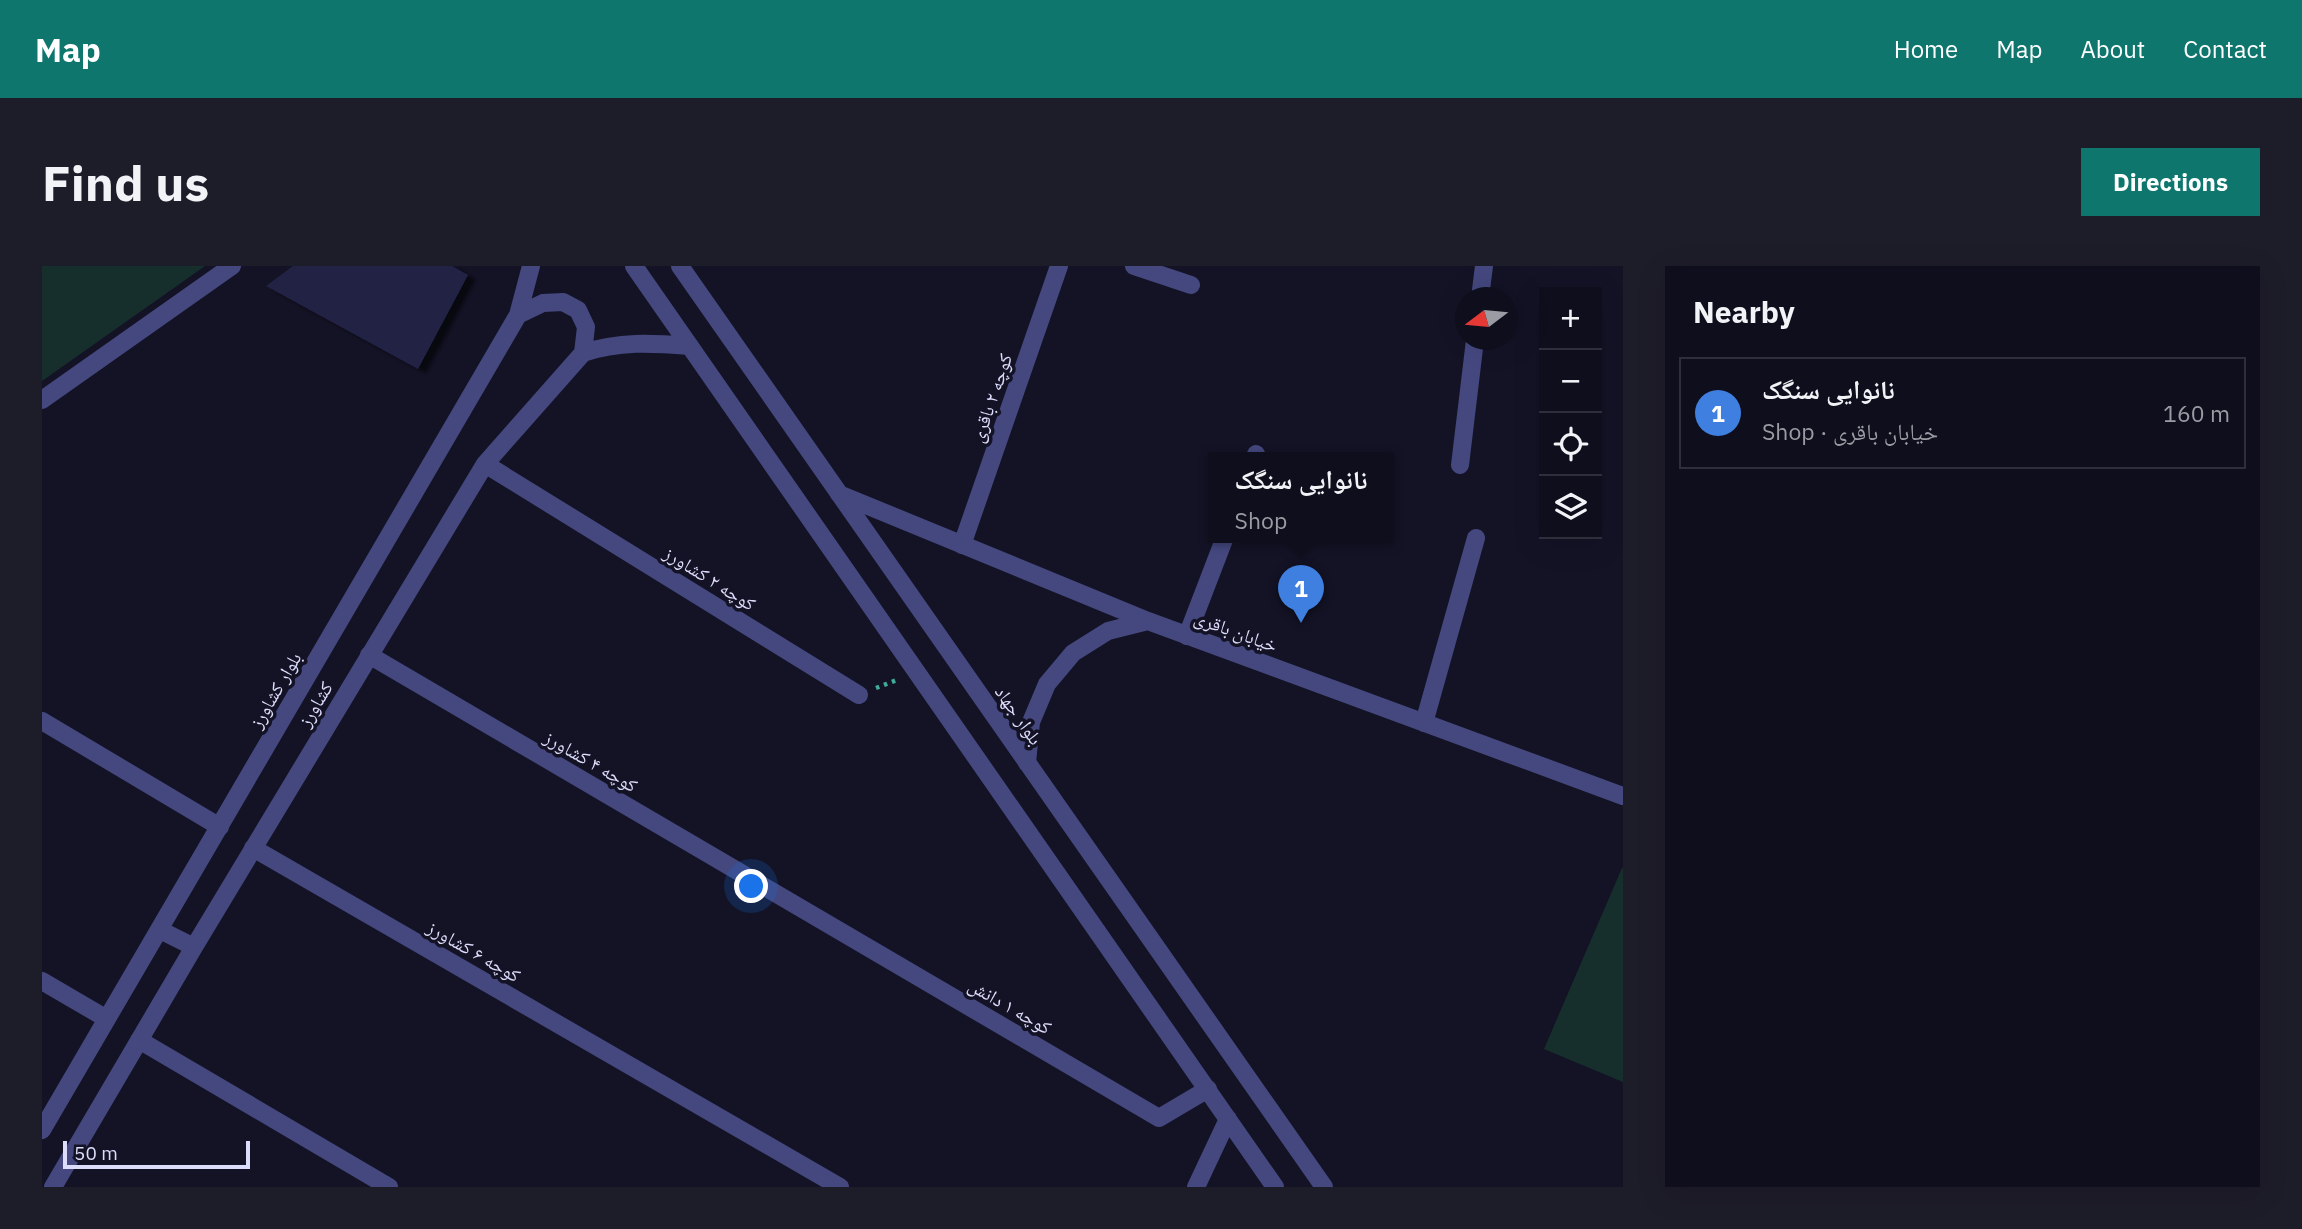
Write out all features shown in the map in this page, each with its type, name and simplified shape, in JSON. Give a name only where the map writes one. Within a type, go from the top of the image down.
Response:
[{"type":"street","points":[[42,400],[232,266]]},
{"type":"street","name":"بلوار کشاورز","points":[[42,1130],[518,315],[531,266]]},
{"type":"street","points":[[634,266],[1275,1187]]},
{"type":"street","name":"بلوار جهاد","points":[[680,266],[1324,1187]]},
{"type":"street","name":"کوچه ۲ باقری","points":[[962,545],[1059,266]]},
{"type":"street","points":[[1134,266],[1191,285]]},
{"type":"street","points":[[1481,287],[1484,266]]},
{"type":"street","points":[[518,315],[543,303],[563,302],[578,310],[586,327],[583,353],[604,346],[641,342],[690,346]]},
{"type":"street","points":[[1460,465],[1474,350]]},
{"type":"street","name":"کشاورز","points":[[53,1187],[253,848],[485,464],[583,353]]},
{"type":"street","name":"کوچه ۲ کشاورز","points":[[485,464],[859,695]]},
{"type":"street","name":"خیابان باقری","points":[[838,494],[1148,621],[1623,796]]},
{"type":"street","points":[[1424,723],[1476,538]]},
{"type":"street","points":[[1187,636],[1223,543]]},
{"type":"street","points":[[1027,763],[1031,722],[1047,684],[1073,653],[1108,631],[1148,621]]},
{"type":"street","name":"کوچه ۴ کشاورز","points":[[369,655],[791,902]]},
{"type":"street","points":[[42,721],[220,827]]},
{"type":"street","name":"کوچه ۶ کشاورز","points":[[253,848],[840,1187]]},
{"type":"street","name":"کوچه ۱ دانش","points":[[791,902],[1159,1118],[1208,1089]]},
{"type":"street","points":[[160,930],[194,947]]},
{"type":"street","points":[[42,981],[107,1019]]},
{"type":"street","points":[[139,1040],[389,1187]]},
{"type":"street","points":[[1196,1187],[1228,1119]]},
{"type":"path","points":[[859,695],[917,672]]},
{"type":"green space","points":[[42,266],[205,266],[42,381]]},
{"type":"green space","points":[[1623,869],[1623,1082],[1544,1049]]},
{"type":"building","points":[[293,266],[452,266],[468,275],[418,369],[266,286]]},
{"type":"place","name":"نانوایی سنگک","points":[[1301,623]]}]
